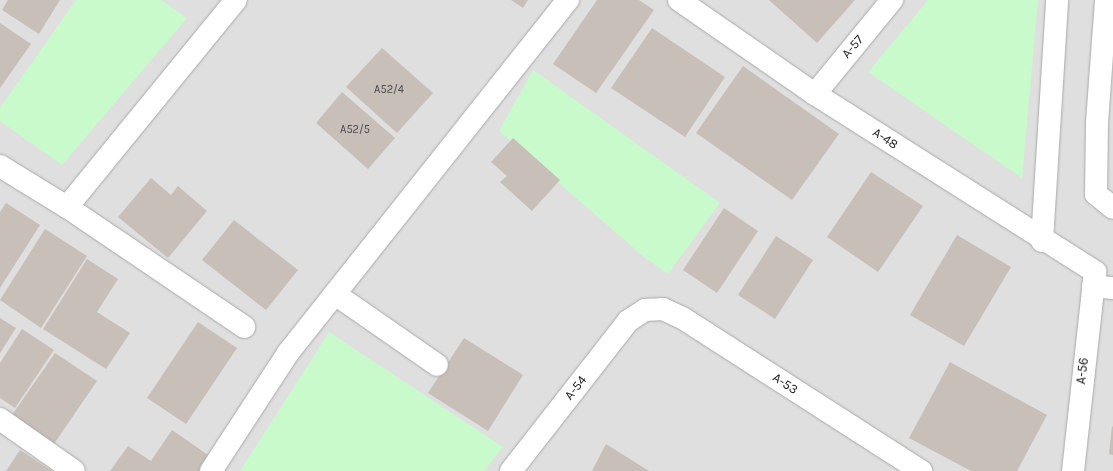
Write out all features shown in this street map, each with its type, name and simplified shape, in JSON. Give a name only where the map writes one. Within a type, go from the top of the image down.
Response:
[{"type":"street","points":[[211,471],[288,353],[568,0]]},
{"type":"street","name":"A-48","points":[[679,0],[815,94],[1042,241],[1100,276]]},
{"type":"street","name":"A-57","points":[[815,94],[892,0]]},
{"type":"street","points":[[1042,241],[1056,0]]},
{"type":"street","points":[[1106,0],[1097,131],[1096,194],[1113,208]]},
{"type":"street","points":[[67,207],[233,1]]},
{"type":"street","points":[[0,166],[67,207],[244,327]]},
{"type":"street","name":"A-56","points":[[1073,471],[1100,276]]},
{"type":"street","points":[[335,294],[437,364]]},
{"type":"street","name":"A-54","points":[[511,471],[628,321],[645,310]]},
{"type":"street","name":"A-53","points":[[645,310],[663,310],[684,319],[921,471]]},
{"type":"street","points":[[0,419],[74,471]]},
{"type":"shaded area","points":[[0,0],[1113,0],[1113,471],[0,471]]},
{"type":"green space","points":[[76,0],[161,0],[187,18],[62,165],[0,121],[0,108]]},
{"type":"green space","points":[[928,0],[1038,0],[1022,178],[868,72]]},
{"type":"green space","points":[[533,70],[720,203],[668,274],[644,257],[499,131]]},
{"type":"green space","points":[[329,332],[503,447],[484,471],[240,471]]},
{"type":"building","points":[[8,0],[60,0],[39,34],[2,10]]},
{"type":"building","points":[[511,0],[528,0],[523,8]]},
{"type":"building","points":[[597,0],[639,0],[654,10],[596,93],[553,64]]},
{"type":"building","points":[[769,0],[855,0],[817,43]]},
{"type":"building","points":[[0,23],[31,44],[0,88]]},
{"type":"building","points":[[652,28],[725,77],[685,137],[611,88]]},
{"type":"building","points":[[382,48],[433,93],[397,133],[346,87]]},
{"type":"building","points":[[743,66],[839,134],[792,200],[696,133]]},
{"type":"building","points":[[342,92],[395,138],[368,169],[316,123]]},
{"type":"building","points":[[513,138],[560,180],[532,211],[500,182],[507,176],[491,162]]},
{"type":"building","points":[[871,172],[923,206],[878,272],[827,237]]},
{"type":"building","points":[[151,178],[171,195],[178,186],[207,211],[168,258],[118,217]]},
{"type":"building","points":[[6,203],[40,225],[0,288],[0,212]]},
{"type":"building","points":[[724,208],[758,231],[717,293],[683,270]]},
{"type":"building","points":[[234,220],[298,270],[266,310],[202,260]]},
{"type":"building","points":[[45,229],[87,256],[41,328],[0,300]]},
{"type":"building","points":[[957,235],[1011,267],[964,346],[910,315]]},
{"type":"building","points":[[776,236],[813,260],[775,319],[738,295]]},
{"type":"building","points":[[87,259],[118,279],[97,312],[130,333],[106,369],[43,329]]},
{"type":"building","points":[[0,318],[16,328],[0,353]]},
{"type":"building","points":[[198,322],[237,348],[186,424],[147,398]]},
{"type":"building","points":[[22,329],[54,350],[15,408],[0,398],[0,363]]},
{"type":"building","points":[[464,338],[523,375],[488,431],[428,393]]},
{"type":"building","points":[[55,353],[97,381],[54,444],[12,415]]},
{"type":"building","points":[[950,362],[1047,415],[1017,471],[971,471],[909,438]]},
{"type":"building","points":[[1112,426],[1113,427],[1113,455],[1109,454]]},
{"type":"building","points":[[172,430],[211,457],[201,471],[110,471],[128,446],[151,461]]},
{"type":"building","points":[[606,444],[649,471],[592,471]]},
{"type":"building","points":[[20,450],[52,471],[6,471]]}]
